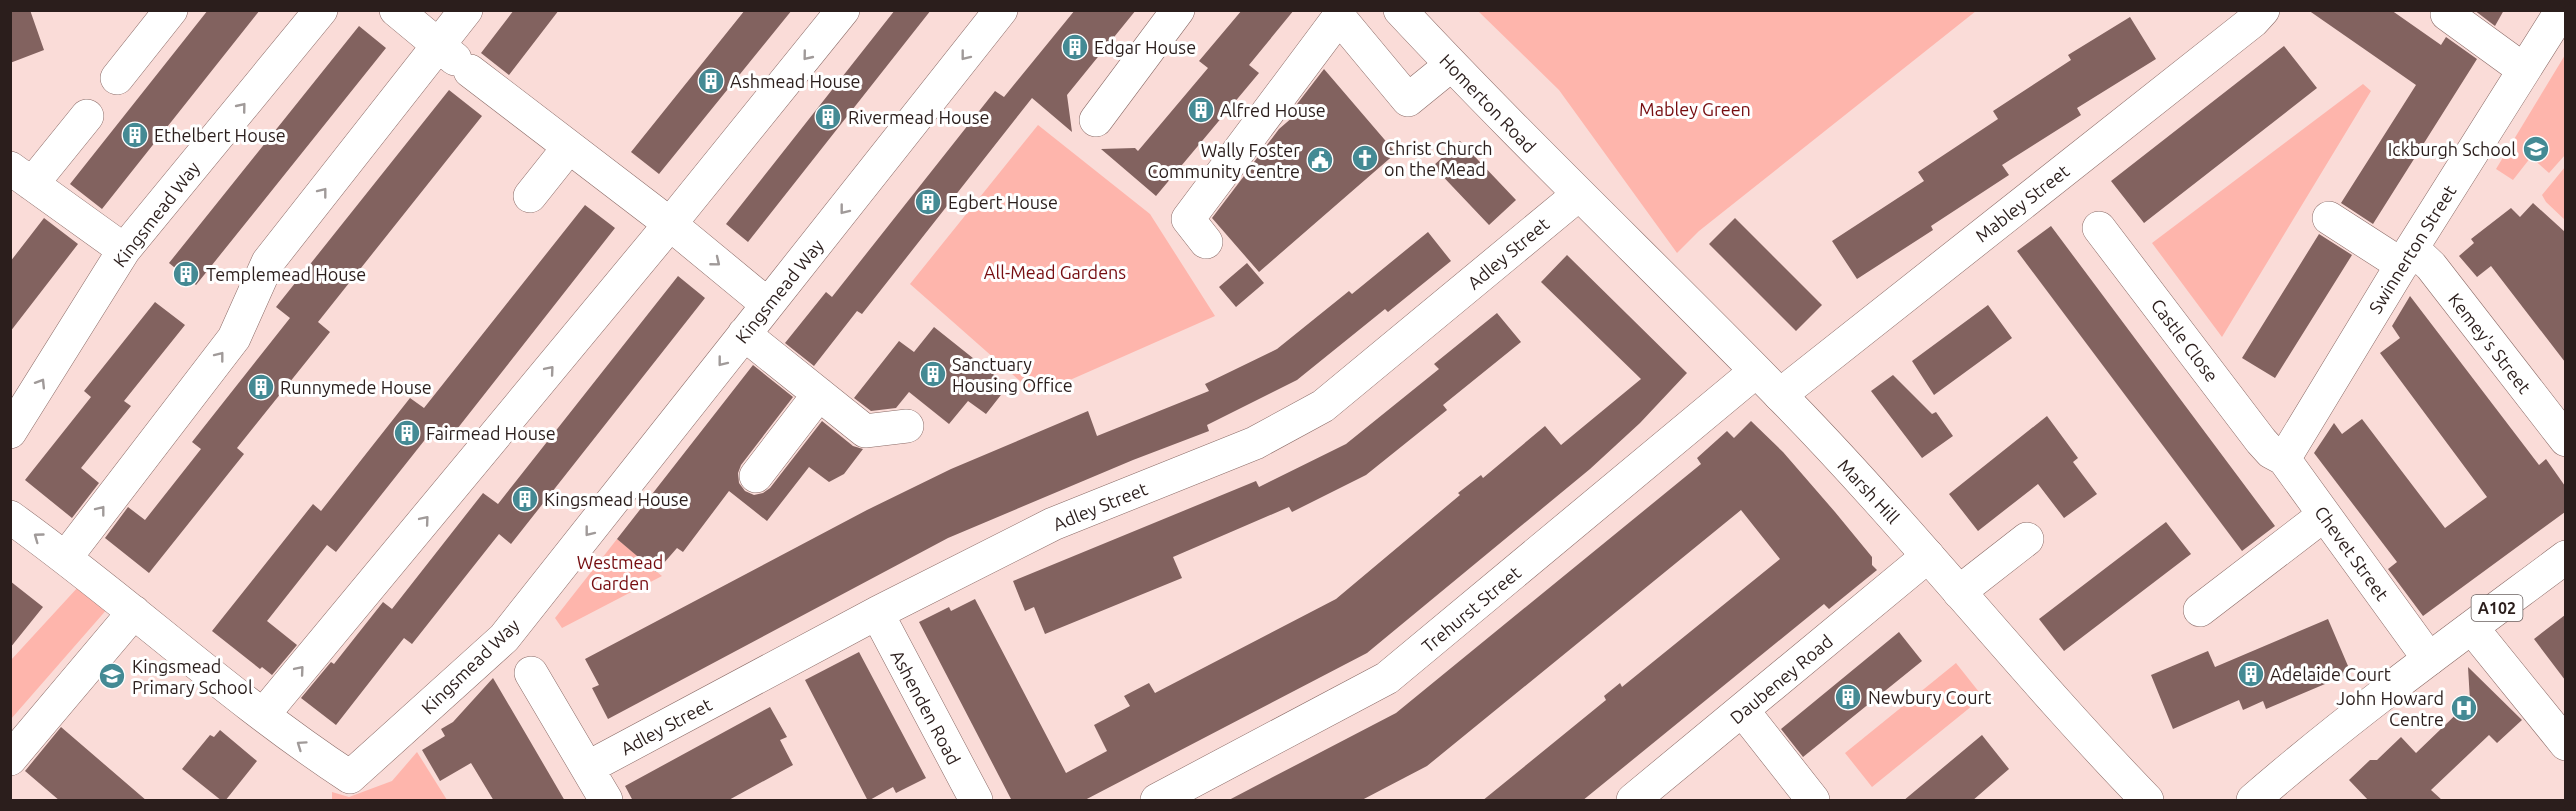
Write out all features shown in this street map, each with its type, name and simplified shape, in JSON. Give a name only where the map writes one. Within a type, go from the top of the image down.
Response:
[{"type":"main road","points":[[117,78],[171,10]]},
{"type":"main road","name":"Kingsmead Way","points":[[10,432],[124,250],[321,10]]},
{"type":"main road","points":[[396,10],[455,59],[661,217],[767,304]]},
{"type":"main road","points":[[66,557],[234,338],[268,262],[455,59],[466,10]]},
{"type":"main road","points":[[263,715],[661,217],[843,10]]},
{"type":"main road","name":"Kingsmead Way","points":[[10,517],[66,557],[300,744],[349,789],[504,638],[1001,10]]},
{"type":"main road","points":[[1096,120],[1178,10]]},
{"type":"main road","name":"Homerton Road","points":[[1400,10],[1578,195]]},
{"type":"main road","name":"Mabley Street","points":[[1780,395],[2235,35],[2263,10]]},
{"type":"main road","name":"Swinnerton Street","points":[[2277,456],[2407,256],[2562,10]]},
{"type":"main road","points":[[2447,14],[2524,70]]},
{"type":"main road","points":[[1206,242],[1188,219],[1339,17],[1408,100],[1451,65]]},
{"type":"main road","points":[[87,116],[21,176],[124,250]]},
{"type":"main road","points":[[530,196],[569,147]]},
{"type":"main road","name":"Marsh Hill","points":[[1578,195],[1780,395],[1928,556],[2147,801]]},
{"type":"main road","name":"Adley Street","points":[[587,768],[877,614],[1053,524],[1255,443],[1323,406],[1578,195]]},
{"type":"main road","name":"Kemey's Street","points":[[2329,218],[2431,266],[2565,440]]},
{"type":"main road","name":"Castle Close","points":[[2099,228],[2277,456]]},
{"type":"main road","points":[[744,334],[865,431],[907,426]]},
{"type":"main road","name":"Trehurst Street","points":[[1156,801],[1387,678],[1755,372]]},
{"type":"main road","points":[[756,476],[819,394]]},
{"type":"main road","name":"Chevet Street","points":[[2277,456],[2324,515],[2429,659]]},
{"type":"main road","points":[[2199,610],[2324,515]]},
{"type":"main road","points":[[1959,592],[2027,539]]},
{"type":"main road","name":"Daubeney Road","points":[[1633,801],[1928,556]]},
{"type":"main road","name":"A102","points":[[2253,801],[2429,659],[2565,556]]},
{"type":"main road","points":[[10,759],[134,612]]},
{"type":"main road","name":"Ashenden Road","points":[[877,614],[976,801]]},
{"type":"main road","points":[[2472,627],[2565,744]]},
{"type":"main road","points":[[531,673],[606,801]]},
{"type":"main road","points":[[1743,711],[1813,801]]},
{"type":"green space","name":"Mabley Green","points":[[1478,11],[1976,11],[1699,231],[1677,253],[1559,90]]},
{"type":"green space","points":[[2565,55],[2565,155],[2549,173],[2531,157],[2513,180],[2496,169]]},
{"type":"green space","points":[[2363,84],[2371,91],[2222,337],[2152,243]]},
{"type":"green space","name":"All-Mead Gardens","points":[[1038,125],[1150,214],[1215,316],[1036,395],[910,284]]},
{"type":"green space","points":[[2565,167],[2565,220],[2542,195]]},
{"type":"green space","name":"Westmead Garden","points":[[617,539],[662,576],[562,628],[555,618]]},
{"type":"green space","points":[[79,586],[108,608],[11,719],[11,660]]},
{"type":"green space","points":[[1956,663],[1983,697],[1872,787],[1845,753]]},
{"type":"green space","points":[[417,752],[447,800],[332,800],[332,792],[349,797],[392,781]]},
{"type":"building","points":[[10,10],[30,10],[44,50],[10,63]]},
{"type":"building","name":"Ethelbert House","points":[[208,10],[260,10],[102,209],[70,184]]},
{"type":"building","points":[[514,10],[559,10],[509,75],[481,53]]},
{"type":"building","name":"Ashmead House","points":[[745,10],[792,10],[659,174],[631,152]]},
{"type":"building","name":"Rivermead House","points":[[895,10],[931,10],[748,242],[726,224]]},
{"type":"building","points":[[1075,10],[1136,10],[1067,95],[1072,132],[1032,98],[862,314],[857,311],[814,366],[785,343],[826,292],[832,297],[995,91],[1004,97]]},
{"type":"building","name":"Alfred House","points":[[1242,10],[1294,10],[1249,65],[1259,73],[1156,196],[1101,149],[1135,148],[1138,151],[1208,68],[1199,61]]},
{"type":"building","points":[[2308,10],[2391,10],[2441,45],[2446,37],[2477,59],[2373,224],[2341,203],[2416,85]]},
{"type":"building","points":[[2474,10],[2504,10],[2495,26]]},
{"type":"building","points":[[2130,17],[2156,59],[2077,108],[2081,115],[2002,165],[2009,175],[1931,226],[1933,230],[1857,279],[1832,241],[1924,181],[1918,172],[1998,119],[1993,111],[2071,60],[2068,55]]},
{"type":"building","points":[[359,26],[386,48],[196,285],[169,263]]},
{"type":"building","points":[[2284,46],[2317,88],[2144,223],[2111,181]]},
{"type":"building","name":"Wally Foster Community Centre","points":[[1324,69],[1396,153],[1259,272],[1212,218],[1244,176],[1256,165],[1254,162],[1279,129],[1301,110],[1297,104]]},
{"type":"building","name":"Runnymede House","points":[[449,90],[482,116],[318,322],[330,332],[237,448],[244,454],[149,573],[105,538],[128,507],[145,520],[201,449],[192,442],[290,318],[276,307]]},
{"type":"building","points":[[1460,141],[1516,200],[1489,225],[1433,166]]},
{"type":"building","points":[[2533,203],[2565,232],[2565,362],[2491,266],[2477,277],[2459,256],[2474,243],[2471,239],[2511,208],[2520,217]]},
{"type":"building","name":"Fairmead House","points":[[585,205],[615,228],[450,438],[435,427],[336,552],[327,545],[267,621],[297,645],[272,675],[262,667],[260,669],[212,631],[313,504],[321,511],[410,398],[424,408]]},
{"type":"building","points":[[44,218],[78,244],[10,332],[10,262]]},
{"type":"building","points":[[1735,218],[1822,305],[1796,331],[1709,244]]},
{"type":"building","points":[[2051,226],[2275,526],[2242,551],[2017,251]]},
{"type":"building","points":[[1428,232],[1451,261],[1388,312],[1385,309],[1297,380],[1207,425],[1209,431],[1133,460],[948,538],[608,719],[592,688],[599,685],[585,659],[867,510],[951,469],[1088,411],[1097,436],[1209,391],[1205,384],[1277,349],[1349,291],[1352,294]]},
{"type":"building","points":[[2319,234],[2352,255],[2275,378],[2242,358]]},
{"type":"building","points":[[1567,255],[1687,373],[1640,423],[1590,469],[1367,653],[1083,801],[1012,801],[919,622],[949,607],[951,611],[975,599],[1066,773],[1107,751],[1094,725],[1130,706],[1124,696],[1149,683],[1155,693],[1336,599],[1460,495],[1458,493],[1481,475],[1483,478],[1545,426],[1561,445],[1641,379],[1541,282]]},
{"type":"building","points":[[1247,263],[1264,283],[1236,307],[1219,287]]},
{"type":"building","name":"Kingsmead House","points":[[678,276],[705,298],[511,544],[499,534],[412,644],[404,638],[336,725],[301,698],[331,662],[334,664],[383,602],[392,609],[483,493],[498,504]]},
{"type":"building","points":[[2410,296],[2539,465],[2546,459],[2565,486],[2565,512],[2423,616],[2388,569],[2397,562],[2314,453],[2334,423],[2342,434],[2362,419],[2445,528],[2487,497],[2380,353],[2400,338],[2392,326]]},
{"type":"building","points":[[155,302],[185,325],[124,401],[131,406],[81,468],[99,483],[72,518],[25,480],[91,397],[84,391]]},
{"type":"building","points":[[1988,305],[2012,338],[1934,395],[1912,361]]},
{"type":"building","points":[[1497,313],[1521,342],[1443,405],[1447,410],[1366,475],[1292,512],[1289,507],[1173,557],[1182,578],[1045,634],[1034,607],[1025,611],[1013,581],[1256,481],[1259,487],[1346,444],[1439,369],[1434,364]]},
{"type":"building","name":"Sanctuary Housing Office","points":[[934,327],[1008,386],[986,414],[968,401],[949,424],[909,392],[896,408],[871,411],[854,398],[899,341],[914,352]]},
{"type":"building","points":[[753,365],[793,397],[741,465],[738,473],[739,483],[745,491],[754,495],[770,488],[822,421],[853,446],[863,449],[844,474],[829,482],[809,467],[767,521],[729,491],[683,552],[677,548],[656,572],[617,539]]},
{"type":"building","points":[[1893,375],[1932,414],[1936,412],[1953,436],[1922,458],[1871,391]]},
{"type":"building","points":[[2047,416],[2078,458],[2073,462],[2097,494],[2064,518],[2038,484],[1978,531],[1949,494]]},
{"type":"building","points":[[1751,421],[1783,452],[1835,512],[1872,557],[1872,565],[1877,570],[1829,609],[1824,604],[1582,801],[1482,801],[1606,700],[1604,696],[1620,683],[1622,687],[1780,559],[1741,510],[1427,766],[1360,801],[1227,801],[1396,713],[1701,464],[1697,458],[1727,431],[1734,438]]},
{"type":"building","points":[[2166,522],[2191,554],[2064,651],[2039,619]]},
{"type":"building","points":[[10,581],[43,607],[10,648]]},
{"type":"building","points":[[2565,615],[2565,680],[2534,639]]},
{"type":"building","name":"Adelaide Court","points":[[2328,619],[2351,673],[2266,709],[2263,701],[2243,710],[2239,700],[2173,729],[2151,675],[2208,651],[2215,667]]},
{"type":"building","name":"Newbury Court","points":[[1899,632],[1922,661],[1803,757],[1781,729]]},
{"type":"building","points":[[859,652],[926,778],[896,793],[893,787],[868,801],[805,680]]},
{"type":"building","points":[[2468,667],[2522,720],[2497,743],[2489,735],[2431,790],[2443,801],[2369,801],[2349,780],[2370,760],[2377,760],[2401,737],[2416,753],[2470,701]]},
{"type":"building","points":[[493,678],[565,801],[494,801],[471,763],[440,781],[422,750],[445,736],[441,729],[453,722]]},
{"type":"building","points":[[770,707],[787,737],[780,740],[793,765],[727,801],[633,801],[625,786]]},
{"type":"building","points":[[61,727],[147,801],[60,801],[25,771]]},
{"type":"building","points":[[220,730],[257,761],[225,801],[182,769],[210,735],[214,737]]},
{"type":"building","points":[[1982,735],[2009,769],[1972,801],[1903,801]]},
{"type":"place","name":"Edgar House","points":[[1075,47]]},
{"type":"place","name":"Ashmead House","points":[[711,81]]},
{"type":"place","name":"Alfred House","points":[[1201,110]]},
{"type":"place","name":"Rivermead House","points":[[828,117]]},
{"type":"place","name":"Ethelbert House","points":[[135,135]]},
{"type":"place","name":"Ickburgh School","points":[[2536,149]]},
{"type":"place","name":"Christ Church on the Mead","points":[[1365,158]]},
{"type":"place","name":"Wally Foster Community Centre","points":[[1320,160]]},
{"type":"place","name":"Egbert House","points":[[928,202]]},
{"type":"place","name":"Templemead House","points":[[186,274]]},
{"type":"place","name":"Sanctuary Housing Office","points":[[933,374]]},
{"type":"place","name":"Runnymede House","points":[[261,387]]},
{"type":"place","name":"Fairmead House","points":[[407,433]]},
{"type":"place","name":"Kingsmead House","points":[[525,499]]},
{"type":"place","name":"Adelaide Court","points":[[2251,674]]},
{"type":"place","name":"Kingsmead Primary School","points":[[112,676]]},
{"type":"place","name":"Newbury Court","points":[[1848,697]]},
{"type":"place","name":"John Howard Centre","points":[[2464,708]]}]
